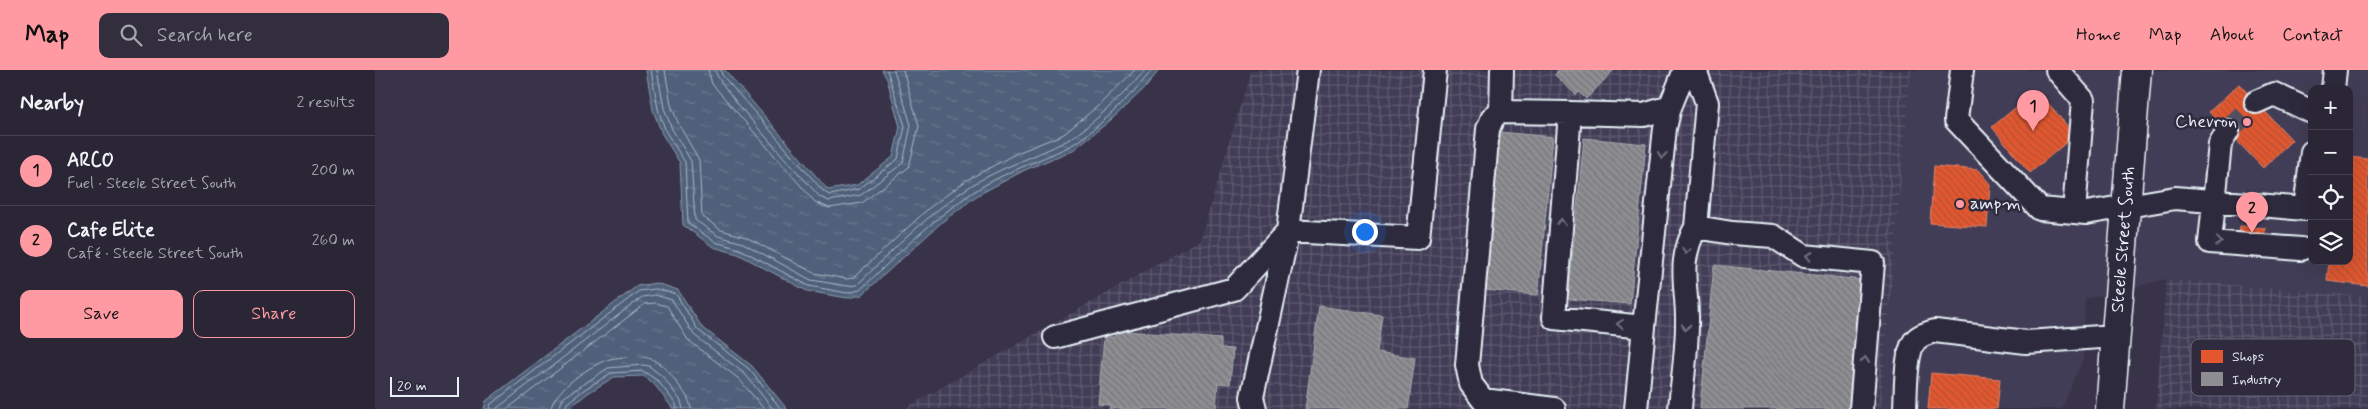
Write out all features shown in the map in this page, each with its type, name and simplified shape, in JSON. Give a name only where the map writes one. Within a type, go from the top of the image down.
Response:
[{"type":"main road","name":"Steele Street South","points":[[2110,409],[2137,70]]},
{"type":"lane","points":[[1255,409],[1252,397],[1288,231],[1308,70]]},
{"type":"lane","points":[[1288,231],[1418,238],[1435,70]]},
{"type":"lane","points":[[1501,112],[1502,70]]},
{"type":"lane","points":[[1637,408],[1665,128],[1670,107],[1685,70]]},
{"type":"lane","points":[[1679,409],[1687,324],[1683,279],[1688,241],[1696,227],[1707,103],[1695,70]]},
{"type":"lane","points":[[1961,70],[1956,120],[2040,209],[2086,213],[2175,198],[2213,209],[2304,224]]},
{"type":"lane","points":[[2057,70],[2083,100],[2074,212]]},
{"type":"lane","points":[[2333,85],[2335,70]]},
{"type":"lane","points":[[2256,102],[2274,94],[2308,110]]},
{"type":"lane","points":[[1554,409],[1483,400],[1471,384],[1467,365],[1488,129],[1493,117],[1501,112],[1643,115],[1670,107]]},
{"type":"lane","points":[[1570,113],[1554,318],[1644,327]]},
{"type":"lane","points":[[2228,131],[2220,144],[2211,242],[2301,249]]},
{"type":"lane","points":[[2213,209],[2305,209],[2309,175]]},
{"type":"lane","points":[[1696,227],[1732,233],[1773,236],[1803,256],[1873,263],[1861,409]]},
{"type":"lane","points":[[1055,337],[1234,289],[1288,231]]},
{"type":"lane","points":[[1905,409],[1910,351],[1915,340],[1925,334],[1935,332],[2027,342],[2115,336]]},
{"type":"shaded area","points":[[1251,70],[1911,70],[1880,409],[904,409],[1200,240]]},
{"type":"shaded area","points":[[1911,70],[2368,70],[2368,297],[2166,279],[2085,299],[2083,359],[2062,409],[1880,409]]},
{"type":"shaded area","points":[[2166,279],[2368,297],[2368,409],[2156,409]]},
{"type":"water","points":[[646,70],[725,70],[828,190],[857,185],[893,157],[900,127],[887,79],[882,70],[1159,70],[1147,86],[1112,119],[1073,150],[1025,170],[978,195],[942,222],[862,295],[847,298],[807,291],[738,254],[713,247],[683,225],[680,163],[662,134],[653,110]]},
{"type":"water","points":[[656,283],[678,290],[702,327],[752,366],[787,409],[673,409],[654,384],[643,376],[614,377],[588,393],[568,409],[484,409],[486,401],[637,286]]},
{"type":"building: Shops","name":"Chevron","points":[[2239,84],[2292,140],[2263,168],[2209,112]]},
{"type":"building: Shops","points":[[2037,90],[2075,135],[2030,173],[1992,127]]},
{"type":"building: Shops","points":[[2353,157],[2368,159],[2368,286],[2327,281],[2329,265],[2353,265]]},
{"type":"building: Shops","name":"ampm","points":[[1934,166],[1978,170],[1990,184],[1987,227],[1930,223]]},
{"type":"building: Shops","points":[[2240,226],[2265,228],[2264,240],[2239,239]]},
{"type":"building: Shops","points":[[1931,373],[2000,379],[1997,409],[1928,409]]},
{"type":"building: Industry","points":[[1558,70],[1614,70],[1586,99],[1579,92],[1576,95],[1555,75]]},
{"type":"building: Industry","points":[[1499,132],[1553,137],[1538,295],[1484,290]]},
{"type":"building: Industry","points":[[1584,138],[1646,144],[1630,304],[1568,299]]},
{"type":"building: Industry","points":[[1714,265],[1864,280],[1852,409],[1700,409]]},
{"type":"building: Industry","points":[[1319,306],[1382,315],[1377,352],[1415,358],[1408,409],[1305,409]]},
{"type":"building: Industry","points":[[1115,330],[1221,339],[1221,348],[1233,349],[1230,384],[1218,383],[1216,409],[1109,409],[1110,405],[1098,404],[1104,337],[1115,337]]},
{"type":"tunnel","points":[[2228,131],[2256,102]]},
{"type":"place","name":"Chevron","points":[[2247,122]]},
{"type":"place","name":"ARCO","points":[[2033,131]]},
{"type":"place","name":"ampm","points":[[1960,204]]},
{"type":"place","name":"Cafe Elite","points":[[2252,233]]}]
